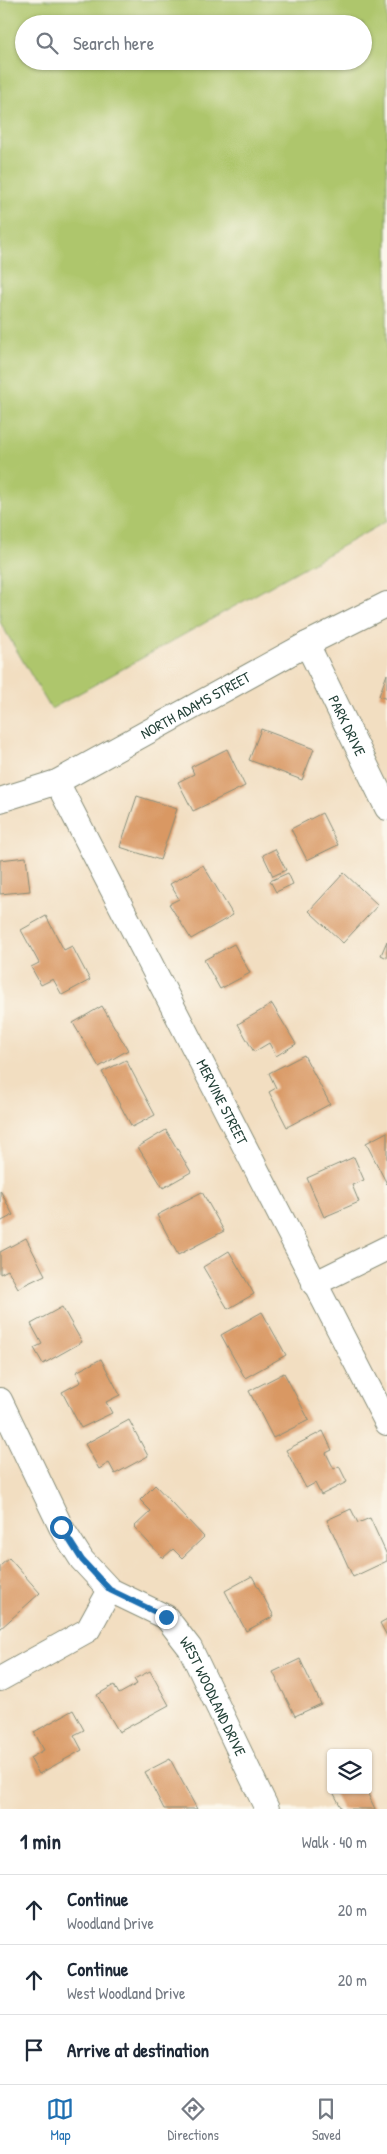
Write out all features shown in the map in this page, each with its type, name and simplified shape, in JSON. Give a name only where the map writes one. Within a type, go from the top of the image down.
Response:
[{"type":"street","name":"NORTH ADAMS STREET","points":[[0,800],[57,782],[307,644],[387,604]]},
{"type":"street","name":"PARK DRIVE","points":[[307,644],[387,808]]},
{"type":"street","name":"MERVINE STREET","points":[[57,782],[387,1423]]},
{"type":"street","points":[[314,1284],[387,1248]]},
{"type":"street","points":[[0,1400],[61,1527],[82,1560],[110,1590],[88,1630],[0,1679]]},
{"type":"street","name":"WEST WOODLAND DRIVE","points":[[110,1590],[166,1617],[190,1648],[267,1809]]},
{"type":"green space","points":[[0,0],[387,0],[387,521],[51,709],[0,622]]},
{"type":"building","points":[[387,674],[387,699],[379,696]]},
{"type":"building","points":[[261,729],[314,749],[302,780],[249,760]]},
{"type":"building","points":[[227,749],[245,786],[193,811],[178,782],[194,774],[191,767]]},
{"type":"building","points":[[137,796],[177,809],[160,860],[120,847]]},
{"type":"building","points":[[322,813],[338,845],[307,860],[291,829]]},
{"type":"building","points":[[275,849],[286,870],[273,876],[263,855]]},
{"type":"building","points":[[26,857],[30,891],[0,894],[0,860]]},
{"type":"building","points":[[203,865],[233,915],[191,939],[169,904],[179,899],[170,884]]},
{"type":"building","points":[[288,873],[293,884],[276,892],[270,881]]},
{"type":"building","points":[[344,873],[378,905],[343,943],[309,911]]},
{"type":"building","points":[[46,916],[64,950],[72,946],[90,980],[62,995],[53,979],[41,985],[31,967],[39,963],[21,930]]},
{"type":"building","points":[[387,941],[387,958],[381,955]]},
{"type":"building","points":[[234,944],[250,973],[220,989],[204,960]]},
{"type":"building","points":[[272,1004],[296,1044],[276,1056],[269,1043],[254,1052],[238,1024]]},
{"type":"building","points":[[102,1006],[128,1050],[99,1067],[73,1023]]},
{"type":"building","points":[[304,1055],[330,1104],[287,1127],[269,1092],[276,1088],[269,1073]]},
{"type":"building","points":[[126,1060],[155,1115],[132,1127],[102,1072]]},
{"type":"building","points":[[166,1130],[191,1172],[163,1188],[138,1147]]},
{"type":"building","points":[[387,1132],[387,1184],[366,1143]]},
{"type":"building","points":[[354,1157],[364,1180],[352,1185],[359,1202],[324,1217],[307,1178]]},
{"type":"building","points":[[0,1190],[13,1215],[0,1222]]},
{"type":"building","points":[[202,1192],[224,1231],[178,1255],[157,1215]]},
{"type":"building","points":[[26,1238],[45,1275],[18,1288],[8,1270],[0,1274],[0,1252]]},
{"type":"building","points":[[229,1251],[254,1294],[228,1309],[203,1267]]},
{"type":"building","points":[[62,1307],[82,1342],[43,1364],[34,1348],[42,1344],[31,1324]]},
{"type":"building","points":[[262,1312],[286,1355],[245,1378],[221,1335]]},
{"type":"building","points":[[101,1359],[120,1395],[106,1402],[112,1413],[81,1428],[62,1392],[81,1382],[76,1372]]},
{"type":"building","points":[[284,1373],[309,1420],[273,1438],[249,1391]]},
{"type":"building","points":[[129,1420],[148,1456],[115,1474],[109,1463],[99,1469],[85,1444]]},
{"type":"building","points":[[323,1431],[332,1450],[326,1453],[334,1469],[339,1466],[347,1482],[321,1495],[315,1483],[306,1488],[286,1450]]},
{"type":"building","points":[[155,1485],[204,1537],[182,1558],[173,1549],[163,1558],[134,1527],[151,1511],[140,1500]]},
{"type":"building","points":[[351,1509],[358,1523],[370,1518],[387,1555],[387,1561],[353,1577],[327,1520]]},
{"type":"building","points":[[9,1558],[40,1593],[0,1629],[0,1566]]},
{"type":"building","points":[[252,1576],[274,1616],[246,1631],[225,1591]]},
{"type":"building","points":[[387,1619],[387,1636],[380,1623]]},
{"type":"building","points":[[300,1659],[321,1704],[295,1716],[273,1672]]},
{"type":"building","points":[[150,1671],[169,1705],[119,1732],[97,1695],[114,1685],[119,1694],[137,1684],[134,1679]]},
{"type":"building","points":[[73,1710],[84,1730],[74,1735],[82,1750],[39,1774],[30,1758],[44,1750],[34,1732]]},
{"type":"building","points":[[170,1759],[197,1809],[164,1809],[145,1772]]},
{"type":"building","points":[[334,1794],[368,1794],[375,1809],[342,1809]]},
{"type":"route","points":[[61,1527],[82,1560],[110,1590],[166,1617]]}]
